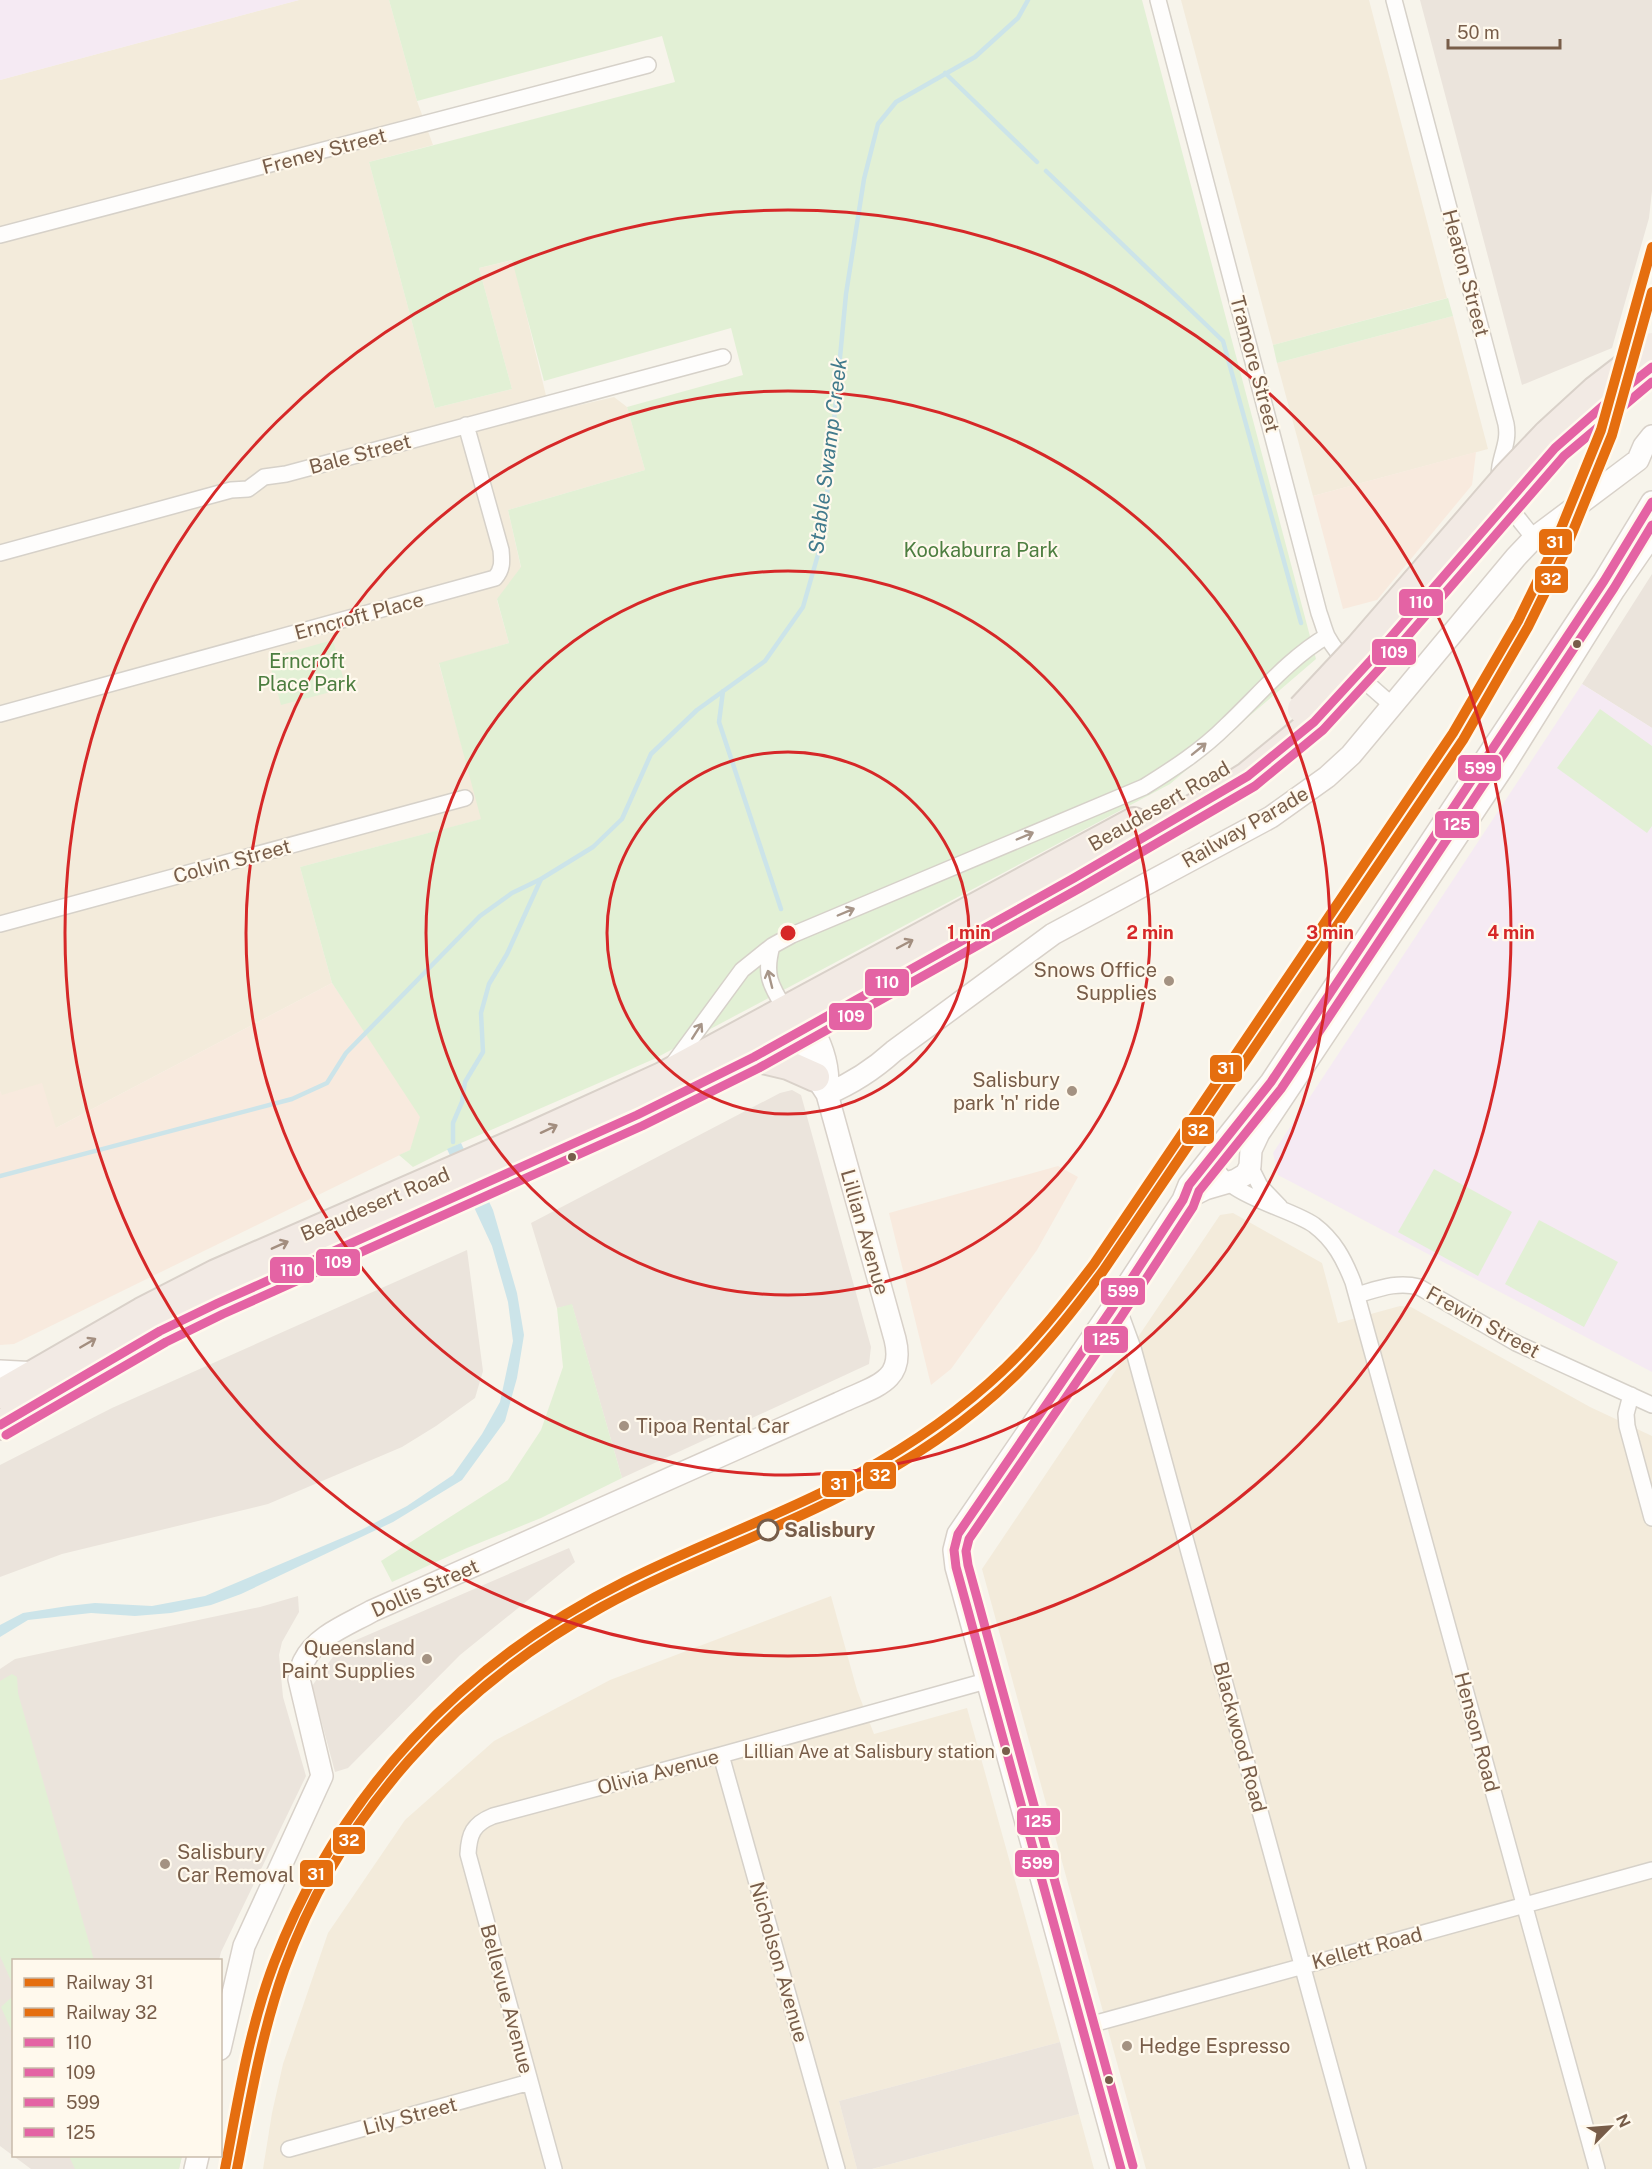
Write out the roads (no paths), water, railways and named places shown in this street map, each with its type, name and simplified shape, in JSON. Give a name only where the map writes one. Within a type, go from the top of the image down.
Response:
[{"type":"highway","name":"Beaudesert Road","points":[[1308,716],[1360,647],[1508,476],[1548,434],[1595,391],[1652,347]]},
{"type":"highway","name":"Beaudesert Road","points":[[500,1164],[662,1077],[798,1017],[1197,788],[1308,716],[1371,660],[1555,448],[1652,367]]},
{"type":"highway","name":"Beaudesert Road","points":[[0,1394],[142,1311],[216,1274],[434,1192],[500,1164],[635,1115],[754,1057],[798,1017]]},
{"type":"highway","points":[[754,1057],[788,1065],[821,1086]]},
{"type":"highway","name":"Beaudesert Road","points":[[0,1425],[170,1326],[272,1277],[434,1192]]},
{"type":"street","name":"Tramore Street","points":[[1158,0],[1319,614],[1327,636],[1358,674],[1392,705]]},
{"type":"street","name":"Heaton Street","points":[[1394,0],[1506,424],[1508,441],[1500,466],[1501,488],[1507,504],[1534,538]]},
{"type":"street","name":"Freney Street","points":[[0,235],[648,65]]},
{"type":"street","name":"Bale Street","points":[[0,553],[231,490],[248,489],[267,476],[286,474],[723,357]]},
{"type":"street","name":"Erncroft Place","points":[[0,714],[495,578],[502,562],[501,550],[466,425]]},
{"type":"street","name":"Railway Parade","points":[[821,1086],[851,1084],[1053,934],[1271,817],[1302,797],[1351,755],[1501,574],[1534,538],[1645,458],[1644,446],[1652,436]]},
{"type":"street","points":[[1121,2169],[956,1567],[954,1550],[958,1534],[1112,1310],[1184,1200],[1189,1185],[1271,1082],[1604,581],[1652,502]]},
{"type":"street","points":[[1280,1207],[1260,1186],[1251,1166],[1251,1150],[1259,1133],[1504,766],[1614,590],[1652,535]]},
{"type":"street","name":"Beaudesert Road","points":[[662,1077],[742,970],[772,946],[802,931],[1144,787],[1174,768],[1224,729],[1291,663],[1327,636]]},
{"type":"street","name":"Colvin Street","points":[[0,924],[465,798]]},
{"type":"street","points":[[772,946],[767,971],[772,990],[798,1017]]},
{"type":"street","name":"Lillian Avenue","points":[[798,1017],[821,1086],[895,1339],[899,1355],[896,1371]]},
{"type":"street","points":[[1213,1157],[1216,1169],[1229,1182],[1261,1202],[1280,1207],[1313,1224],[1338,1248],[1357,1295]]},
{"type":"street","points":[[1184,1200],[1205,1189],[1246,1174],[1251,1166]]},
{"type":"street","name":"Frewin Street","points":[[1357,1295],[1399,1284],[1419,1287],[1516,1343],[1652,1405]]},
{"type":"street","name":"Henson Road","points":[[1357,1295],[1597,2169]]},
{"type":"street","name":"Blackwood Road","points":[[1112,1310],[1122,1318],[1133,1348],[1358,2169]]},
{"type":"street","points":[[0,1371],[38,1373]]},
{"type":"street","name":"Dollis Street","points":[[222,2040],[244,1946],[322,1776],[299,1679],[302,1663],[314,1647],[335,1631],[372,1611],[839,1403],[880,1384],[896,1371]]},
{"type":"street","points":[[1631,1395],[1626,1414],[1627,1426],[1652,1518]]},
{"type":"street","name":"Olivia Avenue","points":[[472,1829],[481,1821],[493,1816],[987,1681]]},
{"type":"street","name":"Nicholson Avenue","points":[[721,1755],[837,2169]]},
{"type":"street","name":"Bellevue Avenue","points":[[472,1829],[468,1840],[468,1854],[554,2169]]},
{"type":"street","name":"Kellett Road","points":[[1082,2026],[1652,1870]]},
{"type":"street","name":"Lily Street","points":[[289,2149],[530,2082]]},
{"type":"water","points":[[461,1143],[493,1210],[517,1293],[524,1335],[517,1378],[505,1421],[462,1480],[393,1522],[241,1594],[211,1605],[171,1613],[135,1616],[91,1613],[28,1620],[0,1637],[0,1625],[23,1613],[95,1603],[152,1606],[205,1596],[361,1530],[407,1506],[453,1475],[482,1434],[500,1402],[513,1341],[508,1302],[492,1246],[447,1149]]},
{"type":"waterway","name":"Stable Swamp Creek","points":[[453,1142],[453,1123],[462,1102],[465,1082],[483,1052],[481,1013],[489,984],[507,954],[541,879],[593,847],[622,819],[651,754],[697,710],[765,661],[803,607],[823,537],[846,294],[864,179],[878,124],[896,102],[975,57],[1018,18],[1028,0]]},
{"type":"waterway","points":[[945,73],[1037,162]]},
{"type":"waterway","points":[[1046,171],[1223,341],[1301,623]]},
{"type":"waterway","points":[[723,691],[719,722],[781,909]]},
{"type":"waterway","points":[[0,1176],[292,1099],[327,1083],[346,1053],[480,916],[512,893],[541,879]]},
{"type":"rail line","name":"31","points":[[225,2169],[251,2039],[265,1988],[301,1901],[333,1843],[371,1789],[413,1739],[459,1693],[510,1652],[565,1615],[650,1569],[835,1486],[876,1464],[935,1426],[971,1398],[1018,1356],[1094,1264],[1453,733],[1518,621],[1551,553],[1601,430],[1652,247]]},
{"type":"rail line","name":"32","points":[[237,2169],[269,2019],[284,1970],[308,1913],[337,1859],[371,1807],[452,1715],[499,1675],[549,1639],[602,1607],[841,1496],[935,1441],[979,1408],[1019,1372],[1052,1336],[1103,1271],[1463,740],[1528,627],[1562,558],[1612,435],[1652,292]]},
{"type":"place","name":"Snows Office Supplies","points":[[1169,981]]},
{"type":"place","name":"Salisbury park 'n' ride","points":[[1072,1091]]},
{"type":"place","name":"Tipoa Rental Car","points":[[624,1426]]},
{"type":"place","name":"Salisbury","points":[[768,1530]]},
{"type":"place","name":"Queensland Paint Supplies","points":[[427,1659]]},
{"type":"place","name":"Lillian Ave at Salisbury station","points":[[1006,1751]]},
{"type":"place","name":"Salisbury Car Removal","points":[[165,1864]]},
{"type":"place","name":"Hedge Espresso","points":[[1127,2046]]},
{"type":"park label","name":"Kookaburra Park","points":[[981,550]]},
{"type":"park label","name":"Erncroft Place Park","points":[[307,672]]}]
